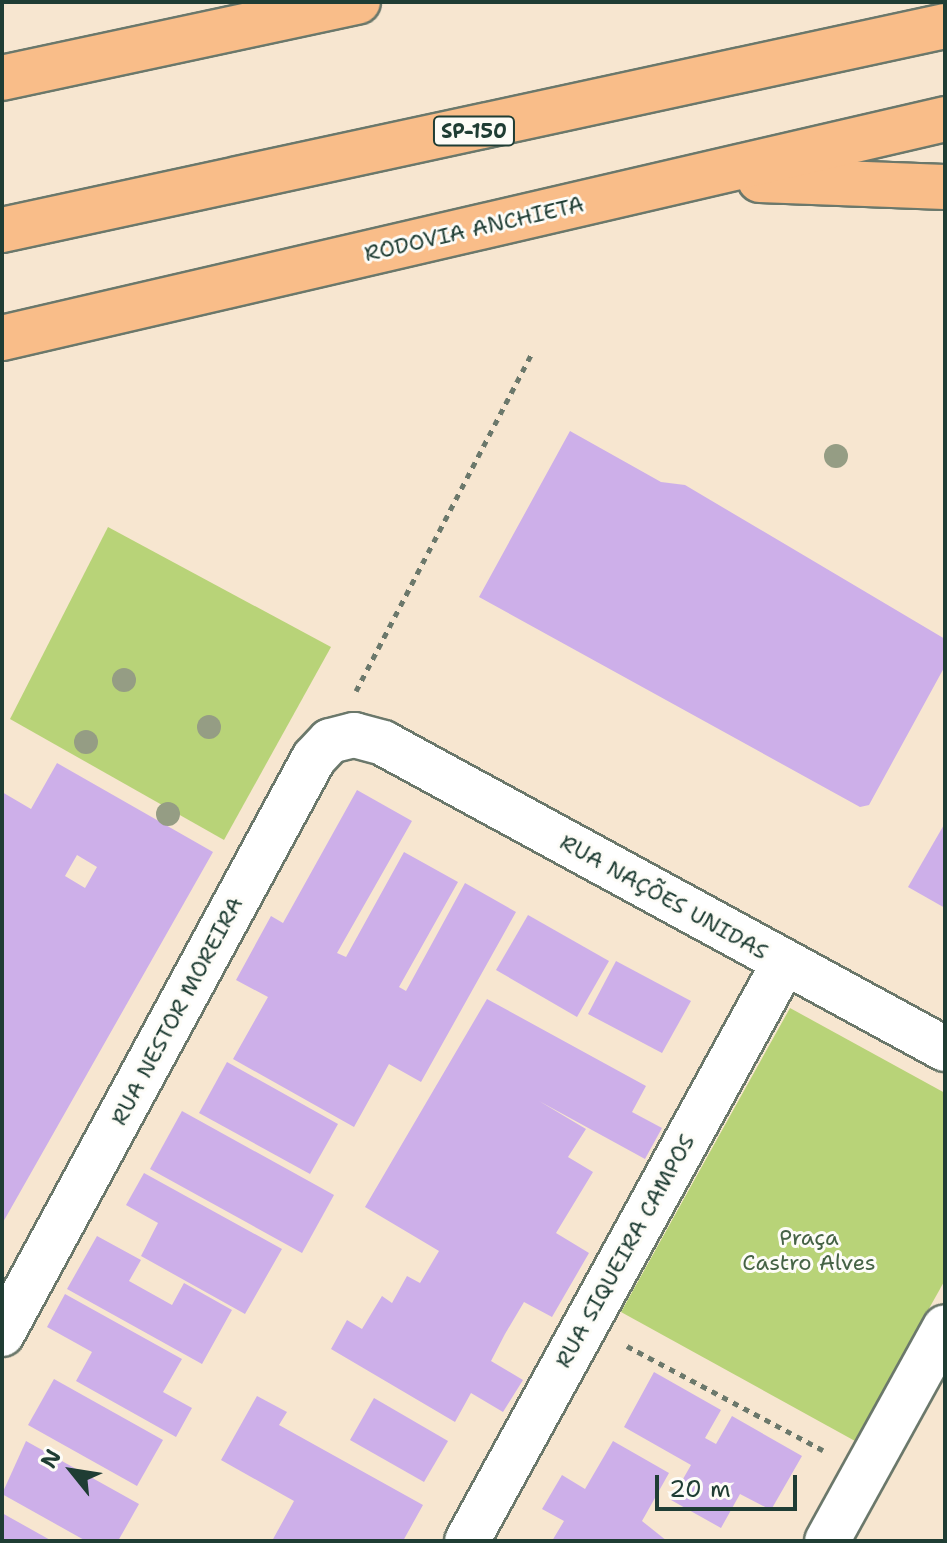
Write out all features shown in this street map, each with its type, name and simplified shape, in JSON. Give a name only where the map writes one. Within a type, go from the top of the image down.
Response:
[{"type":"highway","points":[[2,78],[358,2]]},
{"type":"highway","name":"SP-150","points":[[2,230],[945,26]]},
{"type":"highway","name":"RODOVIA ANCHIETA","points":[[2,338],[702,178],[945,119]]},
{"type":"highway","points":[[702,178],[945,187]]},
{"type":"street","name":"RUA NAÇÕES UNIDAS","points":[[330,741],[354,735],[383,743],[945,1049]]},
{"type":"street","name":"RUA NESTOR MOREIRA","points":[[2,1334],[314,758],[330,741]]},
{"type":"street","name":"RUA SIQUEIRA CAMPOS","points":[[467,1541],[784,963]]},
{"type":"street","points":[[827,1541],[945,1327]]},
{"type":"path","points":[[330,741],[532,353]]},
{"type":"path","points":[[584,1323],[865,1472]]},
{"type":"green space","points":[[108,527],[331,647],[224,840],[10,719]]},
{"type":"green space","name":"Praça Castro Alves","points":[[790,1008],[945,1093],[945,1280],[855,1441],[621,1312]]},
{"type":"building","points":[[570,431],[661,482],[685,485],[945,639],[945,666],[869,805],[860,807],[479,597]]},
{"type":"building","points":[[57,763],[213,852],[2,1224],[2,792],[31,809]],"holes":[[[77,855],[97,867],[85,888],[65,876]]]},
{"type":"building","points":[[357,790],[412,821],[337,953],[346,957],[404,852],[458,882],[399,987],[406,991],[465,883],[516,912],[421,1082],[389,1064],[354,1127],[233,1059],[268,997],[236,980],[271,916],[283,923]]},
{"type":"building","points":[[945,823],[945,908],[908,887]]},
{"type":"building","points":[[528,915],[609,961],[577,1017],[496,970]]},
{"type":"building","points":[[616,961],[691,1001],[662,1053],[588,1014]]},
{"type":"building","points":[[487,999],[646,1086],[632,1112],[662,1128],[645,1159],[539,1101],[586,1129],[568,1157],[593,1172],[556,1233],[589,1253],[552,1317],[524,1302],[505,1334],[491,1361],[523,1380],[503,1412],[471,1393],[455,1422],[331,1349],[347,1320],[362,1329],[382,1296],[392,1303],[407,1276],[420,1283],[439,1251],[365,1207]]},
{"type":"building","points":[[227,1062],[338,1124],[310,1174],[199,1113]]},
{"type":"building","points":[[182,1111],[334,1195],[302,1253],[150,1169]]},
{"type":"building","points":[[144,1173],[282,1249],[245,1314],[141,1256],[158,1223],[126,1205]]},
{"type":"building","points":[[97,1236],[141,1260],[129,1281],[172,1305],[184,1283],[232,1310],[202,1364],[67,1289]]},
{"type":"building","points":[[65,1294],[182,1359],[163,1392],[192,1408],[176,1437],[76,1381],[92,1352],[47,1327]]},
{"type":"building","points":[[654,1372],[721,1410],[705,1438],[716,1444],[732,1416],[802,1456],[771,1510],[740,1494],[721,1528],[671,1500],[691,1465],[624,1427]]},
{"type":"building","points":[[54,1379],[163,1440],[137,1486],[28,1425]]},
{"type":"building","points":[[257,1396],[287,1412],[279,1425],[423,1505],[403,1541],[272,1541],[294,1501],[221,1460]]},
{"type":"building","points":[[374,1398],[448,1441],[424,1482],[350,1440]]},
{"type":"building","points":[[26,1441],[139,1504],[118,1541],[86,1541],[2,1494]]},
{"type":"building","points":[[613,1441],[669,1473],[642,1521],[667,1541],[552,1541],[564,1521],[542,1509],[562,1475],[585,1489]]},
{"type":"building","points":[[2,1513],[52,1541],[2,1541]]}]
